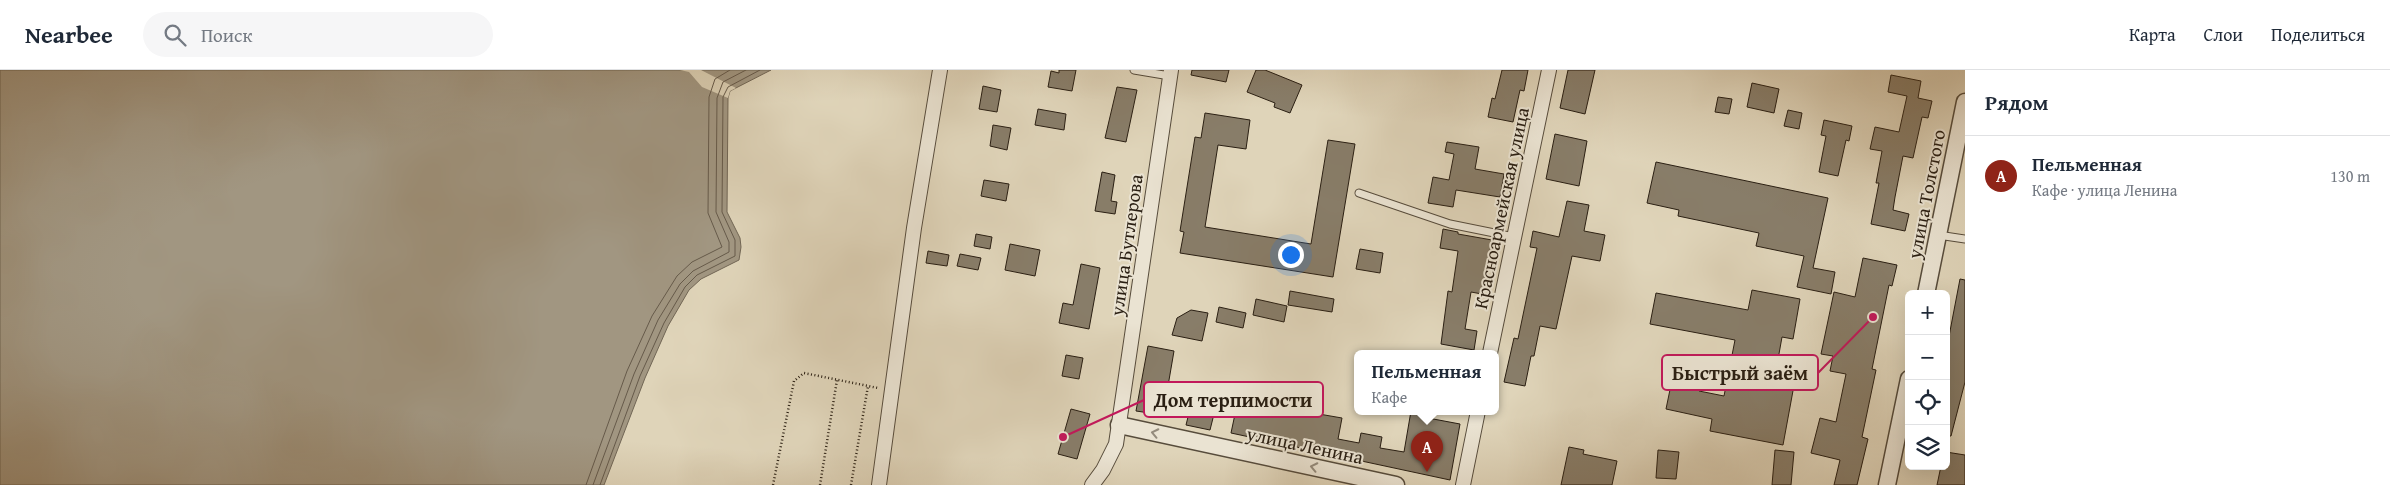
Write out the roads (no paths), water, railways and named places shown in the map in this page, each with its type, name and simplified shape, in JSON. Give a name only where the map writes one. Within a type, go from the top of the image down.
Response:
[{"type":"street","points":[[879,485],[914,228],[940,70]]},
{"type":"street","name":"Красноармейская улица","points":[[1491,350],[1550,70]]},
{"type":"street","name":"улица Бутлерова","points":[[1092,485],[1116,444],[1171,73]]},
{"type":"street","name":"улица Толстого","points":[[1927,290],[1965,102]]},
{"type":"street","points":[[1887,485],[1909,380]]},
{"type":"street","points":[[1462,485],[1477,415]]},
{"type":"street","name":"улица Ленина","points":[[1119,425],[1396,485]]},
{"type":"lane","points":[[1134,70],[1171,73]]},
{"type":"lane","points":[[1359,194],[1450,224],[1514,237]]},
{"type":"lane","points":[[1938,235],[1965,239]]},
{"type":"water","points":[[0,70],[771,70],[730,91],[728,98],[727,212],[740,238],[739,260],[701,279],[689,290],[668,326],[645,378],[604,485],[0,485]]},
{"type":"place","name":"Быстрый заём","points":[[1873,317]]},
{"type":"place","name":"Дом терпимости","points":[[1063,437]]},
{"type":"place","name":"Пельменная","points":[[1427,472]]}]
